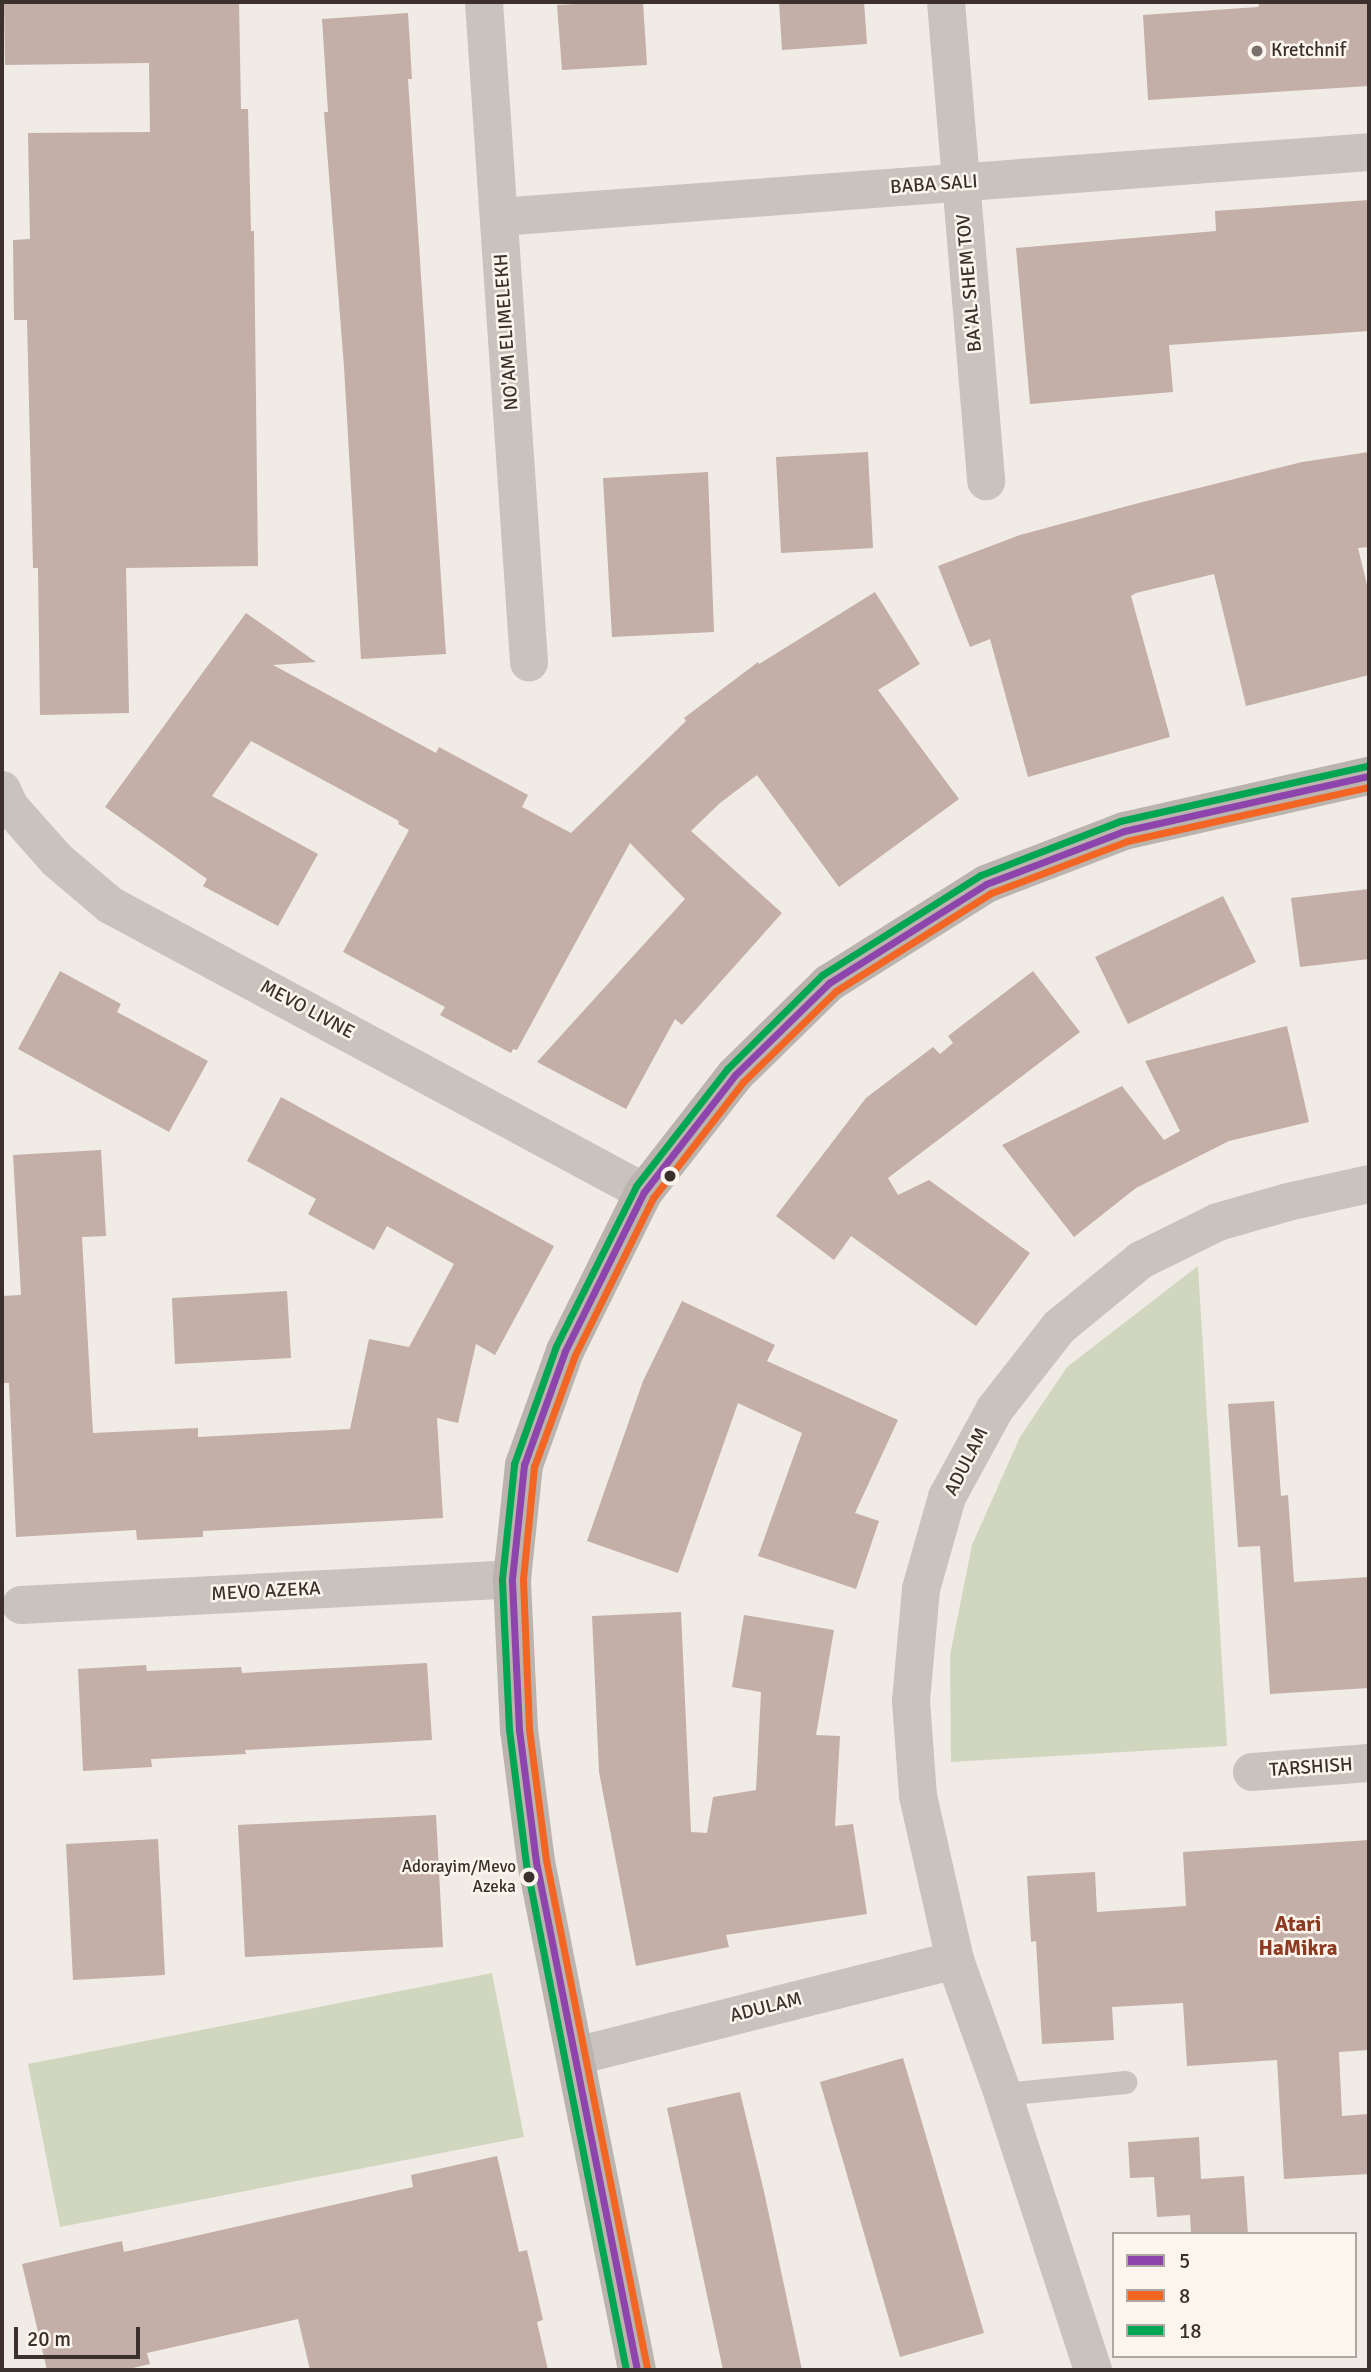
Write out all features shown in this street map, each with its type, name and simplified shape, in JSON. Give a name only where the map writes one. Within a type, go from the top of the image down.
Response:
[{"type":"street","name":"NO'AM ELIMELEKH","points":[[484,2],[529,662]]},
{"type":"street","name":"BA'AL SHEM TOV","points":[[946,2],[986,481]]},
{"type":"street","name":"BABA SALI","points":[[499,217],[1369,152]]},
{"type":"street","points":[[637,2370],[536,1862],[519,1730],[512,1579],[524,1465],[565,1351],[644,1192],[736,1075],[829,983],[986,884],[1124,831],[1369,776]]},
{"type":"street","name":"MEVO LIVNE","points":[[2,790],[10,807],[57,860],[110,905],[644,1192]]},
{"type":"street","name":"ADULAM","points":[[1093,2370],[1003,2094],[955,1960],[918,1796],[911,1701],[921,1589],[953,1486],[995,1409],[1059,1327],[1141,1261],[1218,1223],[1288,1202],[1369,1184]]},
{"type":"street","name":"MEVO AZEKA","points":[[21,1605],[512,1579]]},
{"type":"street","name":"TARSHISH","points":[[1252,1772],[1369,1763]]},
{"type":"street","name":"ADULAM","points":[[576,2056],[955,1960]]},
{"type":"lane","points":[[1003,2094],[1125,2082]]},
{"type":"green space","points":[[1198,1266],[1227,1746],[951,1762],[950,1655],[972,1545],[1020,1437],[1067,1367]]},
{"type":"green space","points":[[492,1973],[524,2137],[60,2227],[28,2064]]},
{"type":"building","points":[[4,2],[239,2],[241,109],[248,109],[251,231],[254,231],[258,566],[126,568],[129,713],[40,715],[38,568],[33,568],[27,320],[14,320],[13,240],[30,239],[28,133],[150,132],[149,63],[5,65]]},
{"type":"building","points":[[643,2],[647,65],[562,70],[557,5]]},
{"type":"building","points":[[779,2],[864,2],[867,44],[782,50]]},
{"type":"building","name":"Kretchnif","points":[[1260,2],[1369,2],[1369,86],[1148,100],[1143,15],[1258,7]]},
{"type":"building","points":[[408,13],[412,79],[408,79],[446,654],[361,659],[344,367],[324,112],[328,112],[322,19]]},
{"type":"building","points":[[1369,200],[1369,331],[1169,345],[1173,392],[1030,404],[1016,248],[1216,231],[1215,211]]},
{"type":"building","points":[[868,452],[873,548],[781,553],[776,457]]},
{"type":"building","points":[[1369,452],[1369,547],[1358,548],[1369,593],[1369,675],[1246,706],[1214,574],[1136,593],[1131,596],[1170,737],[1028,777],[990,639],[970,647],[938,566],[1020,535],[1135,504],[1302,462]]},
{"type":"building","points":[[708,472],[714,632],[612,637],[603,478]]},
{"type":"building","points":[[875,592],[920,664],[878,690],[959,799],[839,887],[757,775],[720,803],[691,831],[782,913],[682,1025],[675,1019],[626,1109],[537,1062],[685,899],[630,843],[517,1050],[513,1049],[511,1053],[440,1015],[445,1007],[343,952],[409,830],[398,824],[399,821],[251,741],[212,796],[318,854],[278,926],[203,886],[207,879],[105,807],[246,613],[316,662],[273,665],[436,753],[439,747],[528,795],[522,807],[571,833],[686,721],[684,718],[758,662],[759,664]]},
{"type":"building","points":[[1369,889],[1369,959],[1300,967],[1291,898]]},
{"type":"building","points":[[1223,896],[1256,962],[1128,1024],[1095,957]]},
{"type":"building","points":[[60,971],[121,1004],[117,1012],[208,1061],[169,1132],[18,1049]]},
{"type":"building","points":[[1033,971],[1080,1032],[888,1178],[898,1195],[929,1180],[1030,1253],[976,1326],[851,1236],[834,1260],[776,1216],[866,1098],[933,1047],[940,1054],[953,1043],[948,1036]]},
{"type":"building","points":[[1287,1026],[1309,1122],[1229,1141],[1136,1188],[1074,1237],[1002,1145],[1122,1086],[1164,1140],[1180,1131],[1145,1061]]},
{"type":"building","points":[[281,1097],[554,1246],[495,1355],[476,1344],[458,1423],[437,1418],[443,1518],[203,1531],[203,1537],[137,1540],[136,1530],[16,1537],[9,1383],[2,1383],[2,1296],[21,1295],[13,1155],[101,1150],[106,1236],[82,1237],[93,1433],[198,1428],[198,1437],[350,1429],[369,1339],[409,1347],[454,1264],[387,1226],[374,1250],[308,1214],[316,1199],[247,1161]]},
{"type":"building","points":[[287,1291],[291,1358],[175,1364],[172,1298]]},
{"type":"building","points":[[682,1301],[775,1345],[767,1361],[898,1420],[855,1513],[879,1521],[856,1589],[758,1556],[802,1433],[738,1403],[678,1573],[587,1541],[643,1381]]},
{"type":"building","points":[[1274,1401],[1281,1496],[1288,1495],[1294,1582],[1369,1577],[1369,1688],[1270,1694],[1260,1546],[1238,1547],[1228,1404]]},
{"type":"building","points":[[681,1612],[691,1832],[707,1833],[713,1797],[756,1790],[761,1692],[732,1687],[744,1615],[834,1630],[816,1735],[840,1736],[835,1826],[853,1824],[867,1914],[726,1935],[729,1947],[636,1966],[599,1772],[592,1616]]},
{"type":"building","points":[[427,1663],[432,1740],[245,1750],[246,1754],[151,1759],[152,1767],[83,1771],[78,1669],[146,1665],[147,1671],[241,1667],[242,1673]]},
{"type":"building","points":[[436,1815],[443,1947],[245,1957],[238,1825]]},
{"type":"building","points":[[158,1839],[165,1975],[73,1980],[66,1844]]},
{"type":"building","points":[[1369,1840],[1369,2050],[1339,2052],[1342,2116],[1369,2114],[1369,2174],[1284,2179],[1277,2060],[1187,2066],[1183,2003],[1112,2007],[1114,2040],[1042,2044],[1036,1941],[1031,1942],[1027,1876],[1095,1872],[1097,1912],[1186,1906],[1183,1852]]},
{"type":"building","points":[[903,2058],[984,2333],[900,2357],[820,2082]]},
{"type":"building","points":[[740,2092],[802,2370],[723,2370],[667,2108]]},
{"type":"building","points":[[1199,2137],[1201,2179],[1244,2176],[1248,2232],[1191,2232],[1190,2215],[1157,2217],[1154,2177],[1130,2178],[1128,2142]]},
{"type":"building","points":[[497,2156],[519,2252],[527,2250],[543,2320],[537,2322],[548,2370],[310,2370],[298,2319],[147,2353],[150,2364],[124,2370],[47,2370],[22,2264],[122,2241],[124,2252],[413,2187],[411,2175]]},
{"type":"transit line","name":"18","points":[[626,2370],[526,1864],[509,1730],[502,1579],[514,1464],[556,1346],[636,1186],[727,1069],[822,975],[981,875],[1120,821],[1367,766]]},
{"type":"transit line","name":"5","points":[[637,2370],[536,1862],[519,1730],[512,1579],[524,1465],[565,1351],[644,1192],[735,1075],[829,983],[986,884],[1124,831],[1369,776]]},
{"type":"transit line","name":"8","points":[[647,2368],[546,1860],[529,1729],[523,1579],[534,1467],[575,1355],[653,1198],[743,1082],[836,991],[991,893],[1127,841],[1369,787]]},
{"type":"place","name":"Kretchnif","points":[[1257,51]]},
{"type":"place","name":"Adorayim/Mevo Azeka","points":[[529,1877]]},
{"type":"district","name":"Atari HaMikra","points":[[1298,1936]]}]
